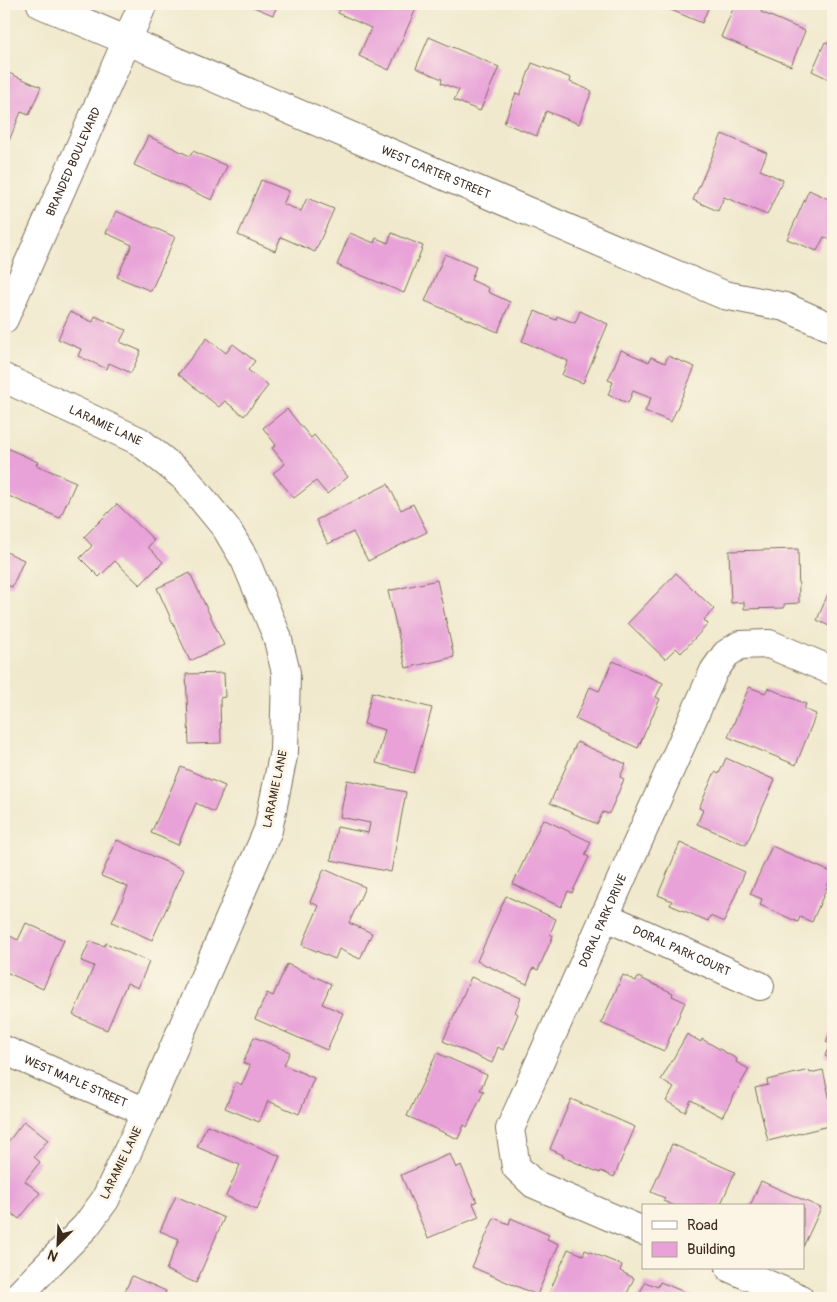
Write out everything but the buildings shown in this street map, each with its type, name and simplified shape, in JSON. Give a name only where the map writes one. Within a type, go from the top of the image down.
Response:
[{"type":"street","name":"WEST CARTER STREET","points":[[41,4],[724,295],[785,307],[833,328]]},
{"type":"street","name":"BRANDED BOULEVARD","points":[[4,318],[143,4]]},
{"type":"street","name":"LARAMIE LANE","points":[[4,378],[140,441],[184,477],[226,528],[245,560],[277,636],[286,673],[284,751],[268,830],[146,1112],[105,1200],[86,1226],[16,1298]]},
{"type":"street","name":"DORAL PARK DRIVE","points":[[642,1231],[534,1184],[516,1167],[510,1129],[714,671],[726,654],[740,645],[769,644],[833,671]]},
{"type":"street","name":"DORAL PARK COURT","points":[[604,916],[760,986]]},
{"type":"street","name":"WEST MAPLE STREET","points":[[4,1050],[146,1112]]},
{"type":"street","points":[[735,1270],[799,1298]]}]
